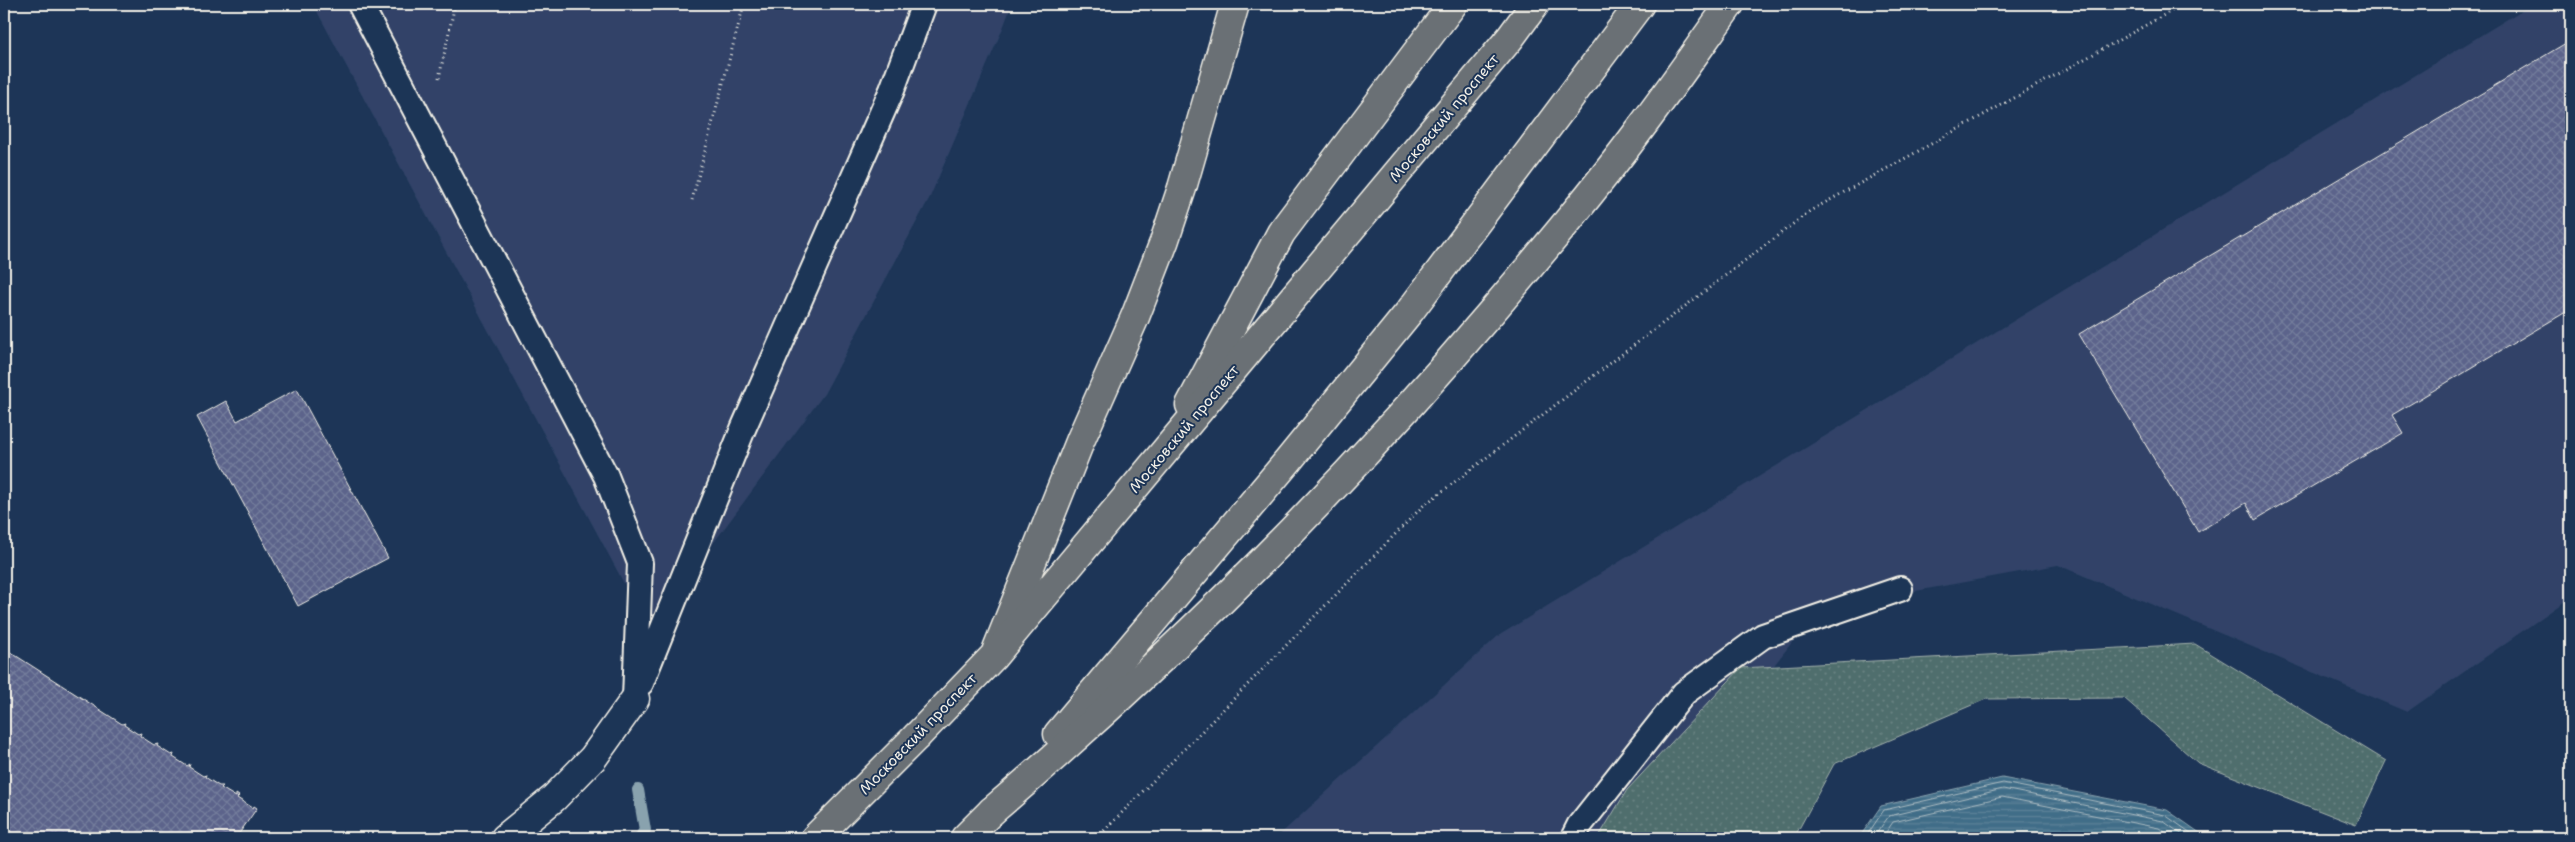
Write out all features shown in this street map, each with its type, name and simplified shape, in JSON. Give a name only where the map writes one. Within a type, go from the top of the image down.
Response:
[{"type":"main road","points":[[993,657],[1081,439],[1135,317],[1164,242],[1193,151],[1235,4]]},
{"type":"main road","points":[[1164,455],[1282,233],[1453,4]]},
{"type":"main road","name":"Московский проспект","points":[[815,838],[918,736],[993,657],[1074,558],[1164,455],[1510,38],[1535,4]]},
{"type":"main road","points":[[966,838],[992,811],[1276,476],[1404,319],[1640,4]]},
{"type":"main road","points":[[992,811],[1172,651],[1299,526],[1417,398],[1532,264],[1640,130],[1730,4]]},
{"type":"street","points":[[505,838],[554,798],[593,758],[635,699]]},
{"type":"lane","points":[[360,4],[606,476],[640,563],[635,699]]},
{"type":"lane","points":[[635,699],[743,429],[892,90],[924,4]]},
{"type":"lane","points":[[1573,838],[1579,826],[1684,693],[1763,636],[1900,589]]},
{"type":"path","points":[[429,136],[448,30],[455,4]]},
{"type":"path","points":[[692,200],[744,4]]},
{"type":"path","points":[[1097,838],[1423,506],[1810,211],[2184,4]]},
{"type":"shaded area","points":[[313,4],[1012,4],[930,197],[824,394],[649,630]]},
{"type":"shaded area","points":[[2532,4],[2571,4],[2571,597],[2407,712],[2058,565],[1818,609],[1652,822],[1644,838],[1276,838],[1498,636]]},
{"type":"green space","points":[[2195,644],[2386,761],[2356,825],[2198,763],[2124,698],[1986,699],[1834,764],[1794,838],[1598,838],[1627,790],[1741,668]]},
{"type":"water","points":[[2002,778],[2167,810],[2207,838],[1859,838],[1881,806]]},
{"type":"building","points":[[2571,40],[2571,309],[2392,415],[2403,433],[2255,520],[2246,503],[2198,532],[2079,334]]},
{"type":"building","points":[[297,389],[388,558],[298,606],[197,417],[226,401],[237,421]]},
{"type":"building","points":[[4,648],[122,724],[125,723],[124,725],[138,734],[141,733],[140,736],[154,745],[158,744],[157,746],[171,755],[174,754],[173,757],[187,766],[190,764],[189,767],[203,776],[206,775],[205,777],[219,786],[223,786],[221,788],[236,797],[236,794],[239,796],[237,798],[253,808],[254,806],[257,808],[236,838],[4,838]]},
{"type":"waterway","points":[[638,790],[645,830],[640,838]]}]
